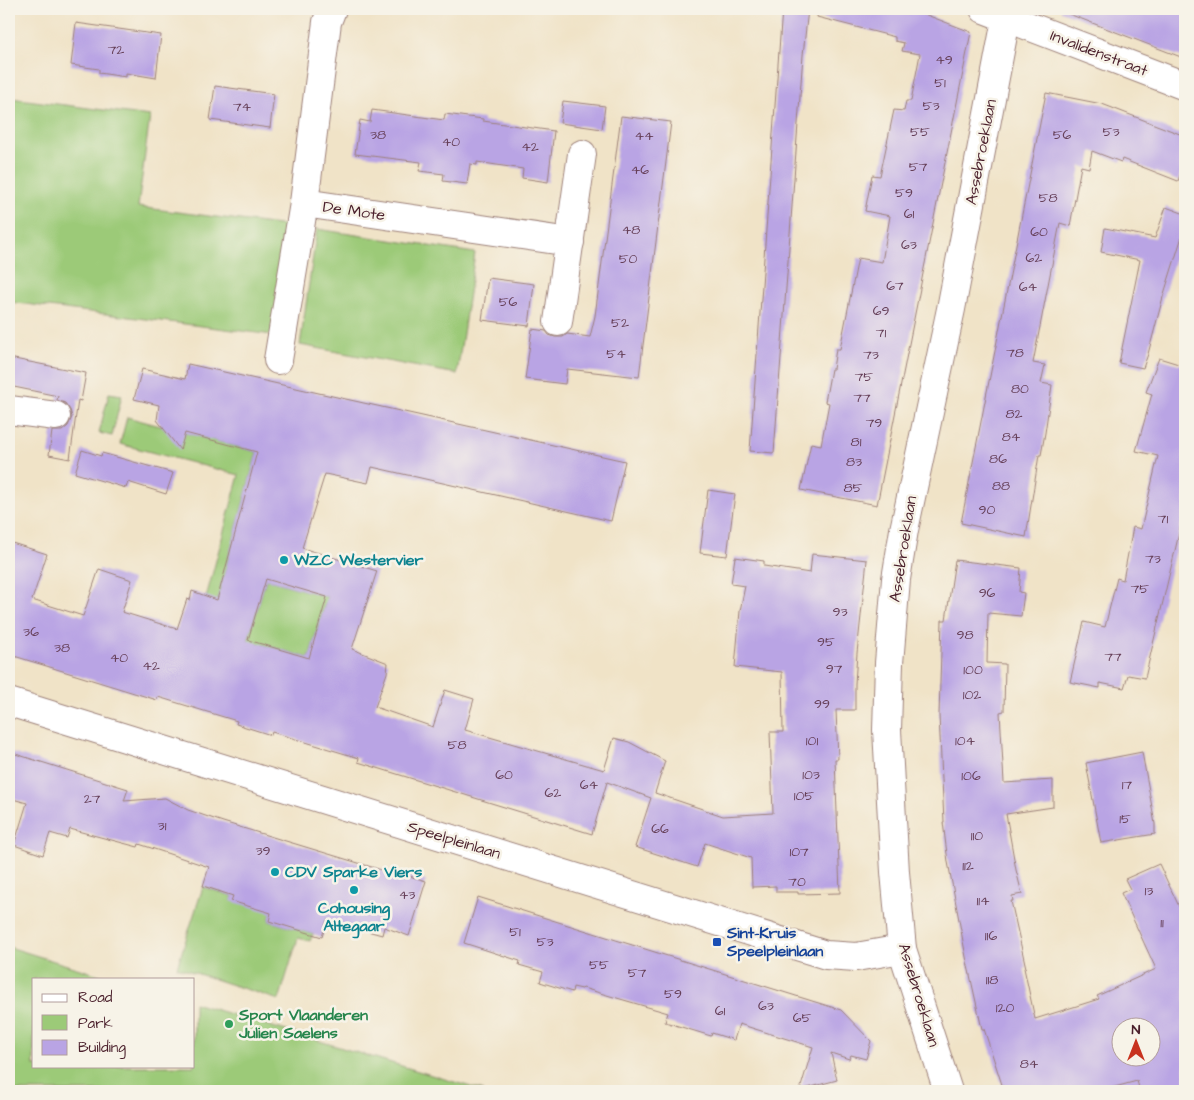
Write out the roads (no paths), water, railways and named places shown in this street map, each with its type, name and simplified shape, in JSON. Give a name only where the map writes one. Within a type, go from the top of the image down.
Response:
[{"type":"street","name":"De Mote","points":[[332,9],[327,22],[304,203],[570,242]]},
{"type":"street","name":"Invalidenstraat","points":[[999,11],[1185,86]]},
{"type":"street","name":"Assebroeklaan","points":[[948,1091],[902,949],[895,872],[887,730],[889,663],[896,579],[904,530],[951,309],[999,11]]},
{"type":"street","points":[[558,322],[582,154]]},
{"type":"street","points":[[278,360],[304,203]]},
{"type":"street","points":[[9,410],[56,416]]},
{"type":"street","name":"Speelpleinlaan","points":[[9,702],[826,955],[856,957],[902,949]]},
{"type":"place","name":"WZC Westervier","points":[[284,560]]},
{"type":"place","name":"CDV Sparke Viers","points":[[275,872]]},
{"type":"place","name":"Cohousing Altegaar","points":[[354,890]]},
{"type":"place","name":"Sint-Kruis Speelpleinlaan","points":[[717,942]]},
{"type":"place","name":"Sport Vlaanderen Julien Saelens","points":[[229,1024]]}]
